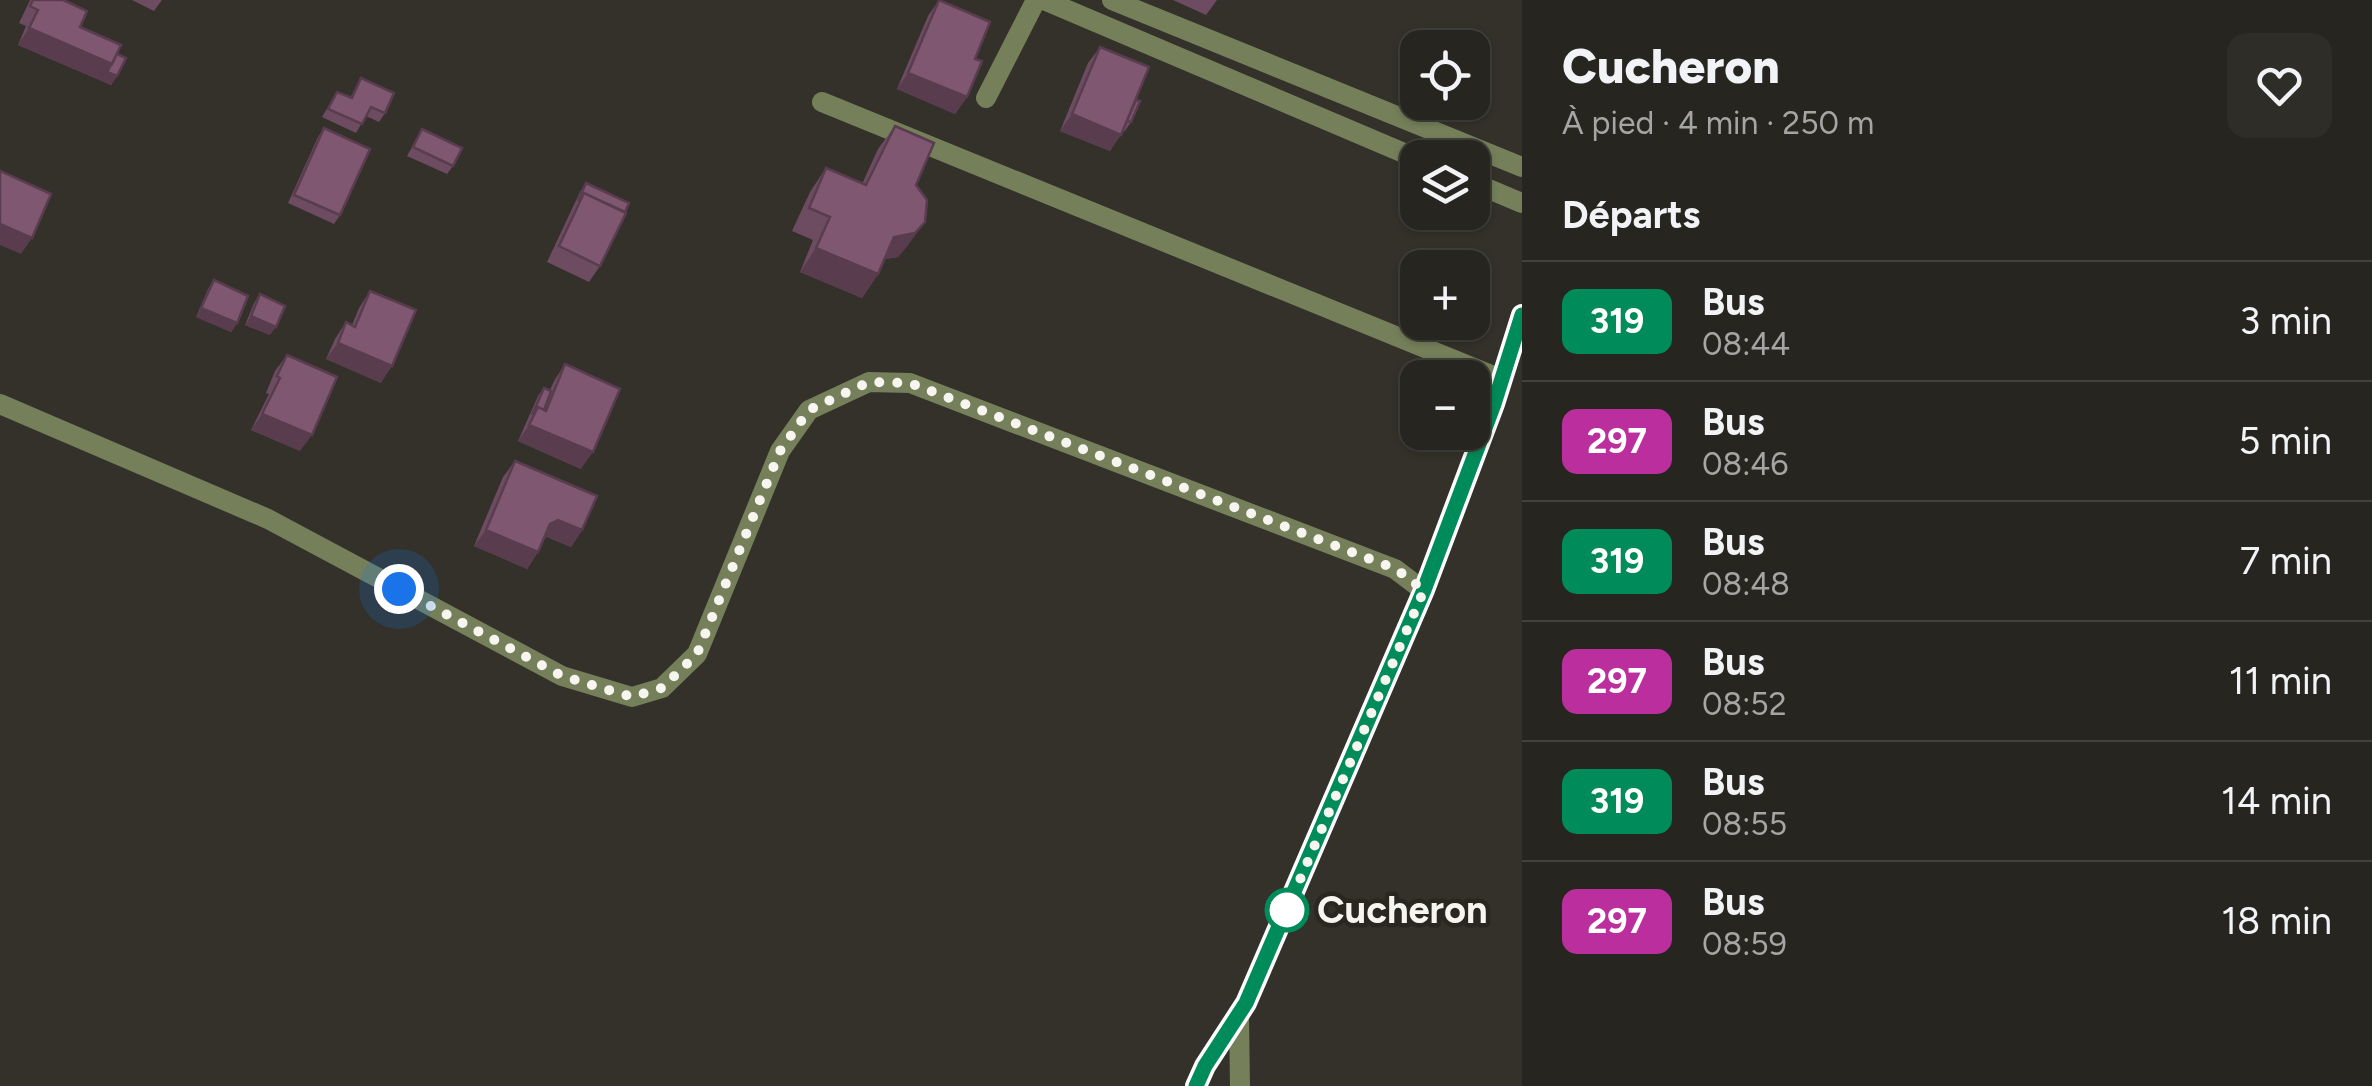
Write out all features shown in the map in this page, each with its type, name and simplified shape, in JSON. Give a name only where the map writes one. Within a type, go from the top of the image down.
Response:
[{"type":"street","points":[[986,98],[1036,0]]},
{"type":"street","points":[[1044,0],[1400,150]]},
{"type":"street","points":[[1112,0],[1522,167]]},
{"type":"street","points":[[822,102],[1501,379]]},
{"type":"street","points":[[1490,190],[1522,203]]},
{"type":"street","points":[[1196,1086],[1239,1016],[1424,590],[1522,315]]},
{"type":"street","points":[[0,404],[268,519],[562,676],[632,697],[662,688],[697,654],[780,451],[809,410],[869,382],[910,383],[1396,569],[1424,590]]},
{"type":"street","points":[[1239,1016],[1240,1086]]},
{"type":"building","points":[[33,0],[63,0],[87,11],[80,27],[121,45],[112,64],[29,28],[38,10],[30,6]]},
{"type":"building","points":[[939,0],[990,22],[975,59],[982,61],[967,97],[908,73]]},
{"type":"building","points":[[1100,47],[1149,67],[1121,135],[1072,114]]},
{"type":"building","points":[[117,54],[126,58],[117,76],[107,72]]},
{"type":"building","points":[[361,78],[394,93],[385,113],[371,107],[362,124],[328,109],[337,92],[352,98]]},
{"type":"building","points":[[1136,100],[1140,101],[1131,122],[1127,121]]},
{"type":"building","points":[[895,126],[934,143],[916,185],[927,200],[925,222],[915,233],[894,237],[878,274],[816,248],[830,217],[809,208],[826,168],[866,185]]},
{"type":"building","points":[[324,128],[370,149],[340,215],[294,195]]},
{"type":"building","points":[[422,129],[462,148],[453,166],[413,147]]},
{"type":"building","points":[[0,171],[51,194],[32,238],[0,224]]},
{"type":"building","points":[[586,183],[629,203],[625,212],[584,193],[578,201]]},
{"type":"building","points":[[584,193],[626,213],[600,266],[559,246]]},
{"type":"building","points":[[214,280],[248,296],[237,323],[201,308]]},
{"type":"building","points":[[370,291],[416,310],[392,366],[338,343],[346,322],[355,327]]},
{"type":"building","points":[[260,294],[285,306],[276,327],[251,316]]},
{"type":"building","points":[[287,355],[337,377],[312,435],[262,414]]},
{"type":"building","points":[[565,364],[620,389],[593,452],[529,425],[538,407],[546,411]]},
{"type":"building","points":[[544,388],[551,391],[544,410],[538,407],[532,415]]},
{"type":"building","points":[[515,461],[597,496],[582,530],[558,520],[550,524],[538,552],[486,530]]},
{"type":"bus line","name":"319","points":[[1196,1086],[1246,1003],[1424,590],[1494,404],[1522,315]]},
{"type":"place","name":"Cucheron","points":[[1287,910]]},
{"type":"route","points":[[399,589],[562,676],[632,697],[662,688],[697,654],[780,451],[809,410],[869,382],[910,383],[1396,569],[1424,590],[1287,910]]}]
